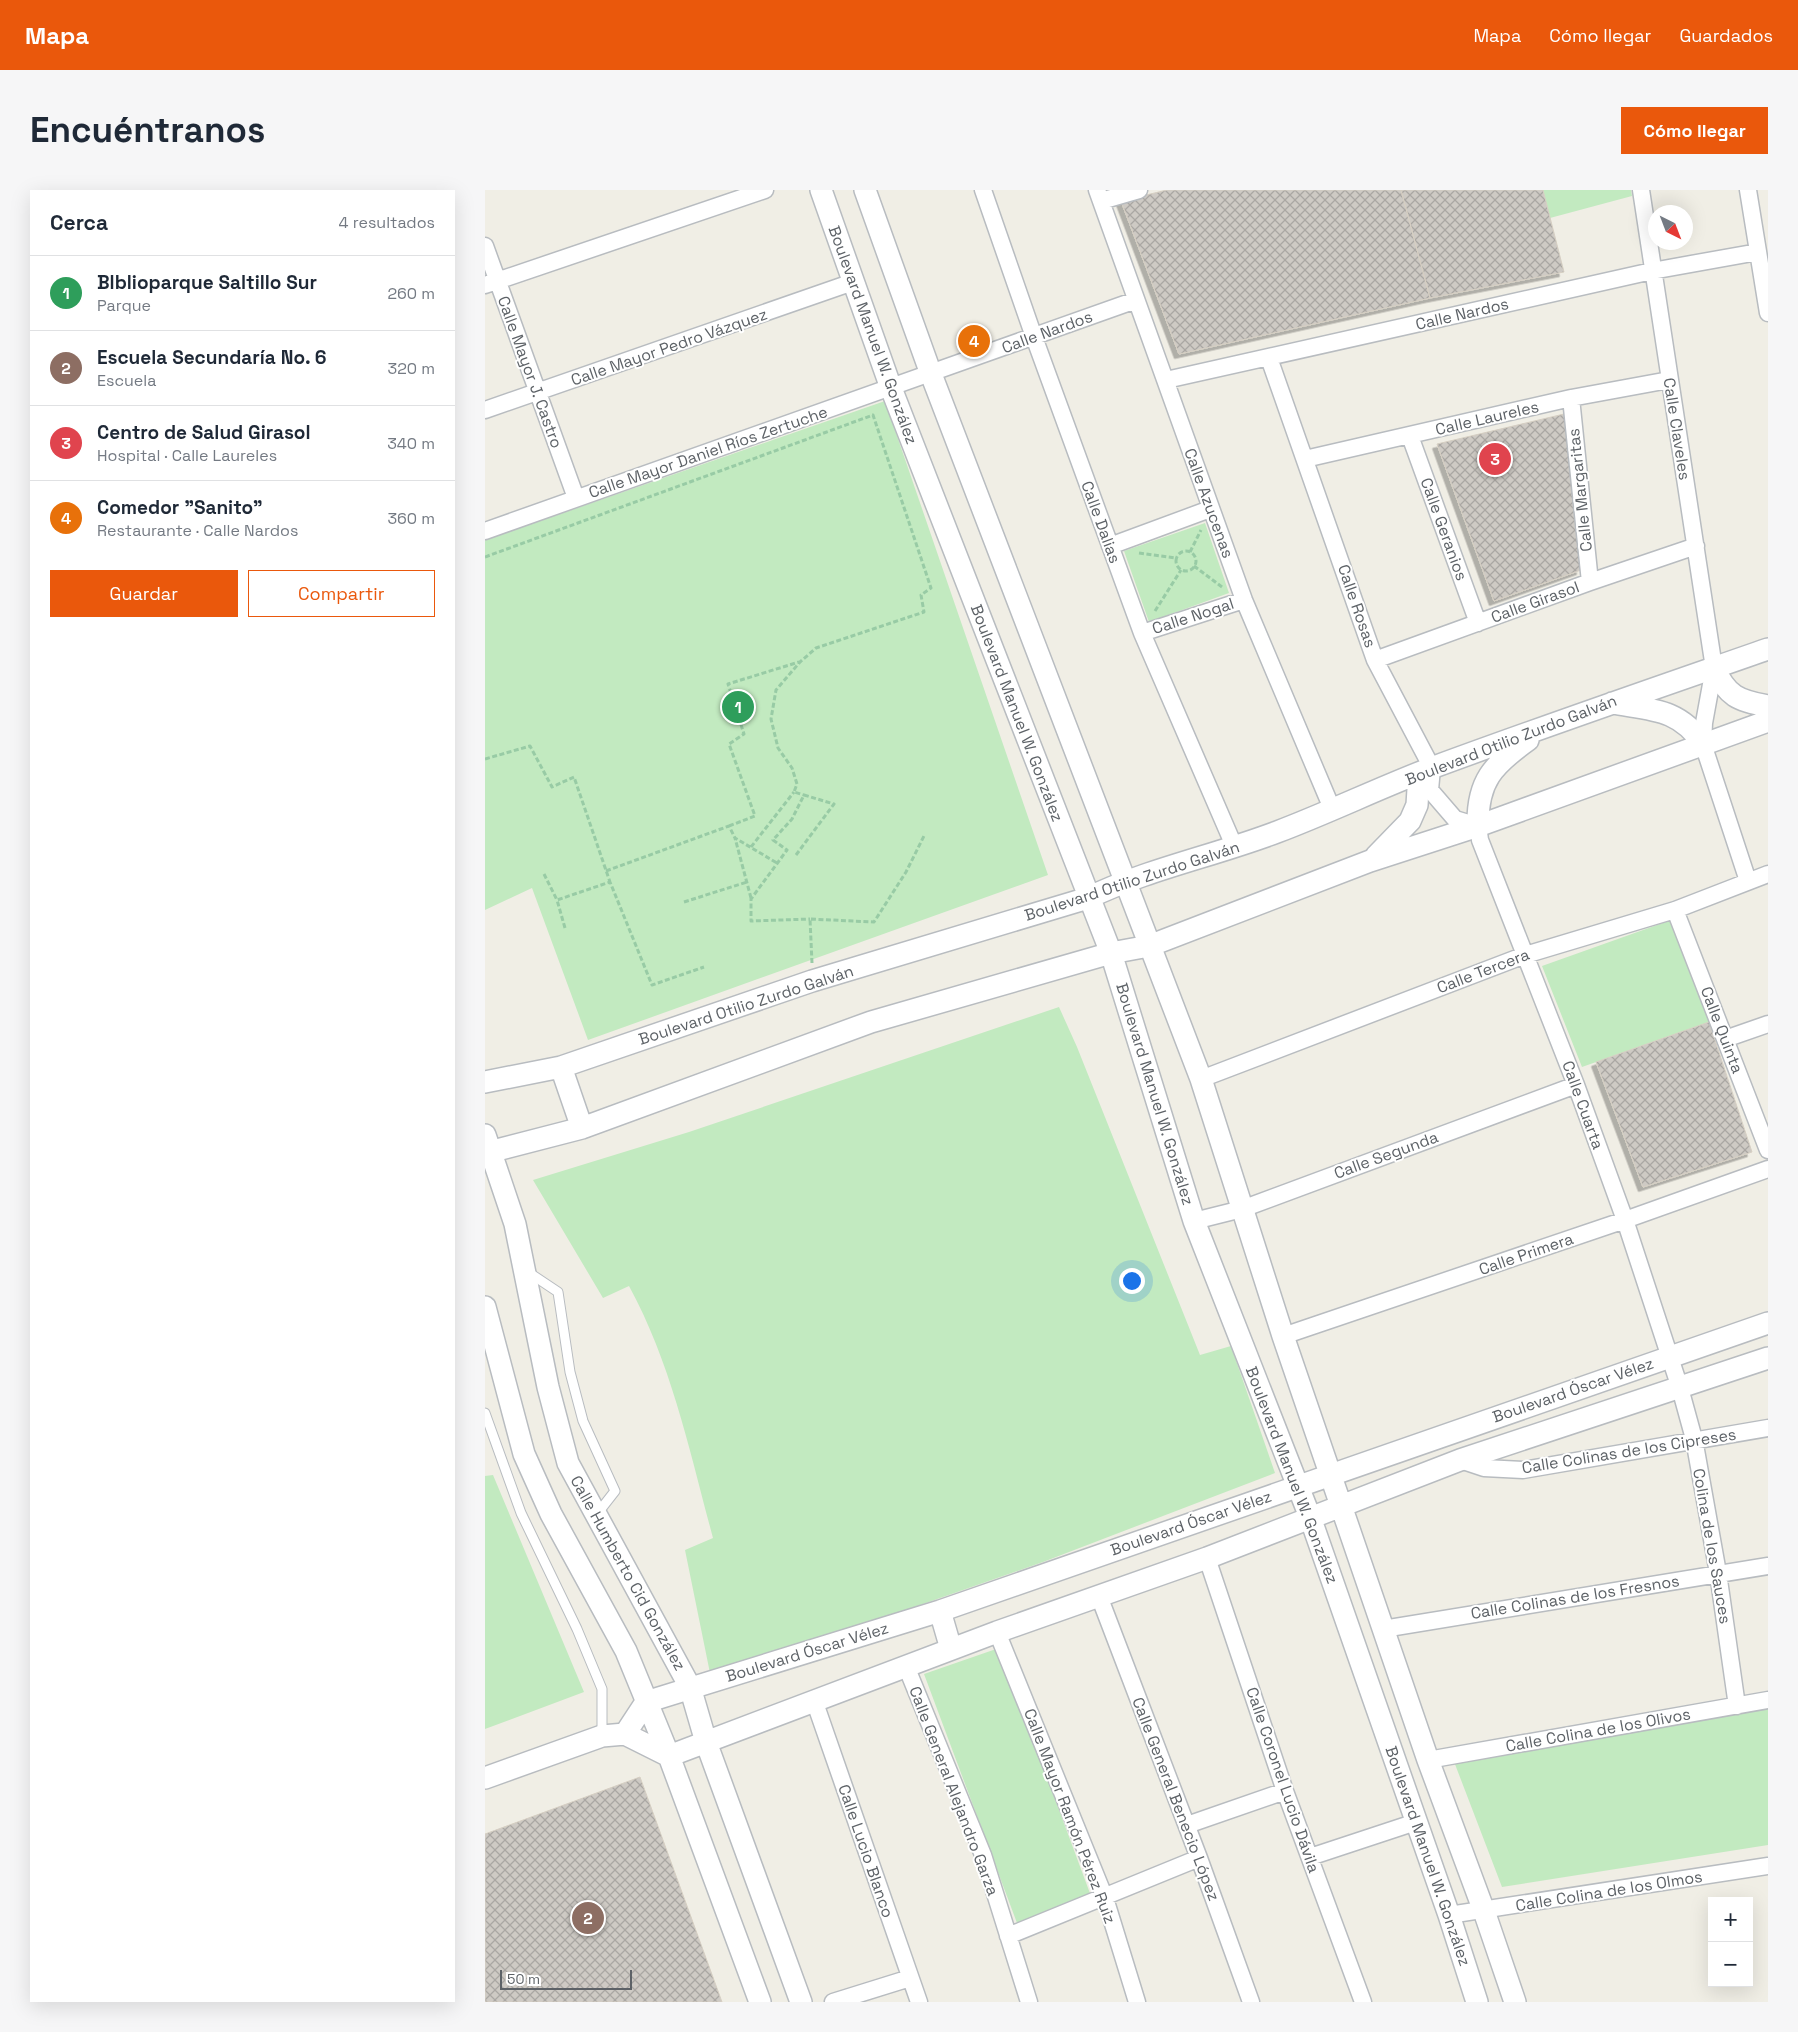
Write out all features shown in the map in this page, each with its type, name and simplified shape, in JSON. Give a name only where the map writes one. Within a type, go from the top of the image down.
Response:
[{"type":"street","points":[[491,283],[765,190]]},
{"type":"street","name":"Boulevard Manuel W. González","points":[[821,190],[891,388],[1111,953],[1195,1221],[1298,1486],[1417,1822],[1477,2002]]},
{"type":"street","name":"Boulevard Manuel W. González","points":[[865,190],[931,374],[1201,1079],[1283,1336],[1428,1760],[1484,1910],[1515,2002]]},
{"type":"street","name":"Calle Dalias","points":[[983,190],[1034,337],[1142,633],[1235,848]]},
{"type":"street","points":[[1099,195],[1139,190]]},
{"type":"street","name":"Calle Claveles","points":[[1641,190],[1651,271],[1714,668]]},
{"type":"street","points":[[1748,190],[1768,313]]},
{"type":"street","name":"Calle Azucenas","points":[[1099,195],[1166,380],[1207,516],[1237,596],[1333,811]]},
{"type":"street","name":"Calle Mayor J. Castro","points":[[485,246],[491,283],[537,393],[576,498]]},
{"type":"street","name":"Calle Nardos","points":[[1166,380],[1651,271],[1759,252]]},
{"type":"street","name":"Calle Mayor Pedro Vázquez","points":[[485,410],[853,282]]},
{"type":"street","name":"Calle Nardos","points":[[931,374],[1136,300]]},
{"type":"street","name":"Calle Rosas","points":[[1269,358],[1375,660],[1432,768],[1430,790],[1455,819],[1478,826]]},
{"type":"street","name":"Calle Mayor Daniel Ríos Zertuche","points":[[485,531],[931,374]]},
{"type":"street","name":"Calle Laureles","points":[[1305,459],[1571,398],[1669,380]]},
{"type":"street","name":"Calle Margaritas","points":[[1571,398],[1590,582]]},
{"type":"street","name":"Calle Geranios","points":[[1410,436],[1478,622]]},
{"type":"street","points":[[1110,546],[1207,516]]},
{"type":"street","name":"Calle Girasol","points":[[1375,660],[1590,582],[1696,546]]},
{"type":"street","name":"Calle Nogal","points":[[1142,633],[1237,596]]},
{"type":"street","name":"Boulevard Otilio Zurdo Galván","points":[[485,1082],[561,1067],[812,981],[1088,898],[1124,880],[1235,848],[1333,811],[1432,768],[1545,728],[1609,702],[1768,649]]},
{"type":"street","points":[[1714,668],[1730,694],[1746,702],[1768,706]]},
{"type":"street","points":[[1703,744],[1704,723],[1714,668]]},
{"type":"street","points":[[1609,702],[1678,718],[1692,729],[1703,744],[1748,882]]},
{"type":"street","points":[[487,1147],[582,1128],[871,1022],[1111,953],[1149,946],[1370,862],[1478,826],[1768,721]]},
{"type":"street","points":[[1478,826],[1479,798],[1485,782],[1507,756],[1545,728]]},
{"type":"street","points":[[1370,862],[1410,821],[1417,805],[1418,789],[1432,768]]},
{"type":"street","name":"Calle Cuarta","points":[[1478,826],[1480,840],[1625,1220],[1680,1388]]},
{"type":"street","name":"Calle Tercera","points":[[1201,1079],[1525,955],[1675,910],[1768,874]]},
{"type":"street","name":"Calle Quinta","points":[[1675,910],[1768,1150]]},
{"type":"street","points":[[1725,1039],[1768,1024]]},
{"type":"street","points":[[561,1067],[582,1128]]},
{"type":"street","name":"Calle Segunda","points":[[1195,1221],[1242,1209],[1575,1085]]},
{"type":"street","name":"Calle Humberto Cid González","points":[[487,1147],[515,1224],[548,1387],[568,1462],[690,1687],[706,1742],[801,2002]]},
{"type":"street","name":"Calle Primera","points":[[1283,1336],[1625,1220],[1768,1169]]},
{"type":"street","points":[[485,1307],[524,1454],[551,1514],[626,1651],[669,1756],[760,2002]]},
{"type":"street","name":"Boulevard Óscar Vélez","points":[[646,1702],[939,1611],[1768,1322]]},
{"type":"street","name":"Boulevard Óscar Vélez","points":[[669,1756],[997,1632],[1207,1558],[1342,1504],[1460,1460],[1768,1358]]},
{"type":"street","name":"Colina de los Sauces","points":[[1680,1388],[1694,1439],[1718,1573],[1737,1706]]},
{"type":"street","name":"Calle Colinas de los Cipreses","points":[[1460,1460],[1484,1468],[1523,1470],[1694,1439],[1768,1428]]},
{"type":"street","name":"Calle Coronel Lucio Dávila","points":[[1207,1558],[1285,1791],[1363,2002]]},
{"type":"street","name":"Calle Colinas de los Fresnos","points":[[1383,1629],[1768,1566]]},
{"type":"street","name":"Calle General Benecio López","points":[[1099,1596],[1199,1858],[1251,2002]]},
{"type":"street","points":[[939,1611],[951,1649]]},
{"type":"street","name":"Calle Mayor Ramón Pérez Ruiz","points":[[997,1632],[1105,1898],[1137,2002]]},
{"type":"street","name":"Calle General Alejandro Garza","points":[[906,1666],[983,1855],[1029,2002]]},
{"type":"street","name":"Calle Lucio Blanco","points":[[814,1700],[919,2002]]},
{"type":"street","name":"Calle Colina de los Olivos","points":[[1428,1760],[1768,1700]]},
{"type":"street","points":[[625,1734],[646,1702]]},
{"type":"street","points":[[485,1778],[602,1736],[625,1734],[669,1756]]},
{"type":"street","points":[[1187,1826],[1285,1791]]},
{"type":"street","points":[[1310,1857],[1417,1822]]},
{"type":"street","points":[[1008,1936],[1199,1858]]},
{"type":"street","name":"Calle Colina de los Olmos","points":[[1449,1915],[1768,1866]]},
{"type":"street","points":[[833,2002],[910,1978]]},
{"type":"lane","points":[[524,1270],[558,1292],[570,1372],[583,1421],[597,1457],[615,1491],[597,1514]]},
{"type":"lane","points":[[485,1413],[521,1512],[577,1629],[602,1689],[602,1736]]},
{"type":"path","points":[[485,557],[873,415],[931,588],[921,595],[924,612],[816,648],[800,662],[776,690],[771,720],[778,748],[792,768],[797,784],[751,847]]},
{"type":"path","points":[[1191,552],[1207,516]]},
{"type":"path","points":[[1133,552],[1176,558]]},
{"type":"path","points":[[1181,570],[1176,564],[1176,558],[1182,552],[1191,552],[1195,556],[1194,566]]},
{"type":"path","points":[[1194,566],[1237,596]]},
{"type":"path","points":[[1181,570],[1187,570],[1194,566]]},
{"type":"path","points":[[1153,614],[1181,570]]},
{"type":"path","points":[[606,871],[755,816],[729,744],[744,734],[728,684],[800,662]]},
{"type":"path","points":[[485,759],[530,746],[552,787],[574,777],[610,882],[651,984],[704,967]]},
{"type":"path","points":[[793,792],[834,804],[796,855]]},
{"type":"path","points":[[751,899],[787,850],[773,840],[792,819],[804,795]]},
{"type":"path","points":[[729,826],[735,838],[751,899],[751,920],[810,919],[874,922],[906,872],[923,836]]},
{"type":"path","points":[[735,838],[777,863]]},
{"type":"path","points":[[544,874],[557,900],[565,928]]},
{"type":"path","points":[[557,900],[610,882]]},
{"type":"path","points":[[684,902],[747,882]]},
{"type":"path","points":[[810,919],[812,981]]},
{"type":"green space","points":[[1543,190],[1631,190],[1632,196],[1550,218]]},
{"type":"green space","points":[[885,401],[1048,875],[588,1040],[532,888],[485,910],[485,540]]},
{"type":"green space","points":[[1205,523],[1229,593],[1149,622],[1124,551]]},
{"type":"green space","points":[[1674,919],[1709,1022],[1582,1067],[1542,966]]},
{"type":"green space","points":[[1059,1007],[1077,1047],[1200,1355],[1231,1346],[1275,1473],[1043,1562],[711,1678],[685,1550],[713,1538],[688,1442],[657,1347],[629,1286],[603,1298],[533,1180],[689,1132]]},
{"type":"green space","points":[[493,1475],[584,1692],[485,1729],[485,1476]]},
{"type":"green space","points":[[999,1648],[1091,1896],[1017,1923],[924,1674]]},
{"type":"green space","points":[[1768,1708],[1768,1845],[1502,1887],[1453,1759]]},
{"type":"building","points":[[1167,190],[1401,190],[1430,298],[1179,354],[1121,201]]},
{"type":"building","points":[[1401,190],[1543,190],[1564,272],[1430,298]]},
{"type":"building","points":[[1564,414],[1581,570],[1494,601],[1437,444]]},
{"type":"building","points":[[1709,1022],[1752,1152],[1643,1187],[1596,1062]]},
{"type":"building","points":[[640,1777],[722,2002],[485,2002],[485,1834]]},
{"type":"place","name":"Comedor \"Sanito\"","points":[[974,341]]},
{"type":"place","name":"Centro de Salud Girasol","points":[[1495,459]]},
{"type":"place","name":"Blblioparque Saltillo Sur","points":[[738,707]]},
{"type":"place","name":"Escuela Secundaría No. 6","points":[[588,1918]]}]
